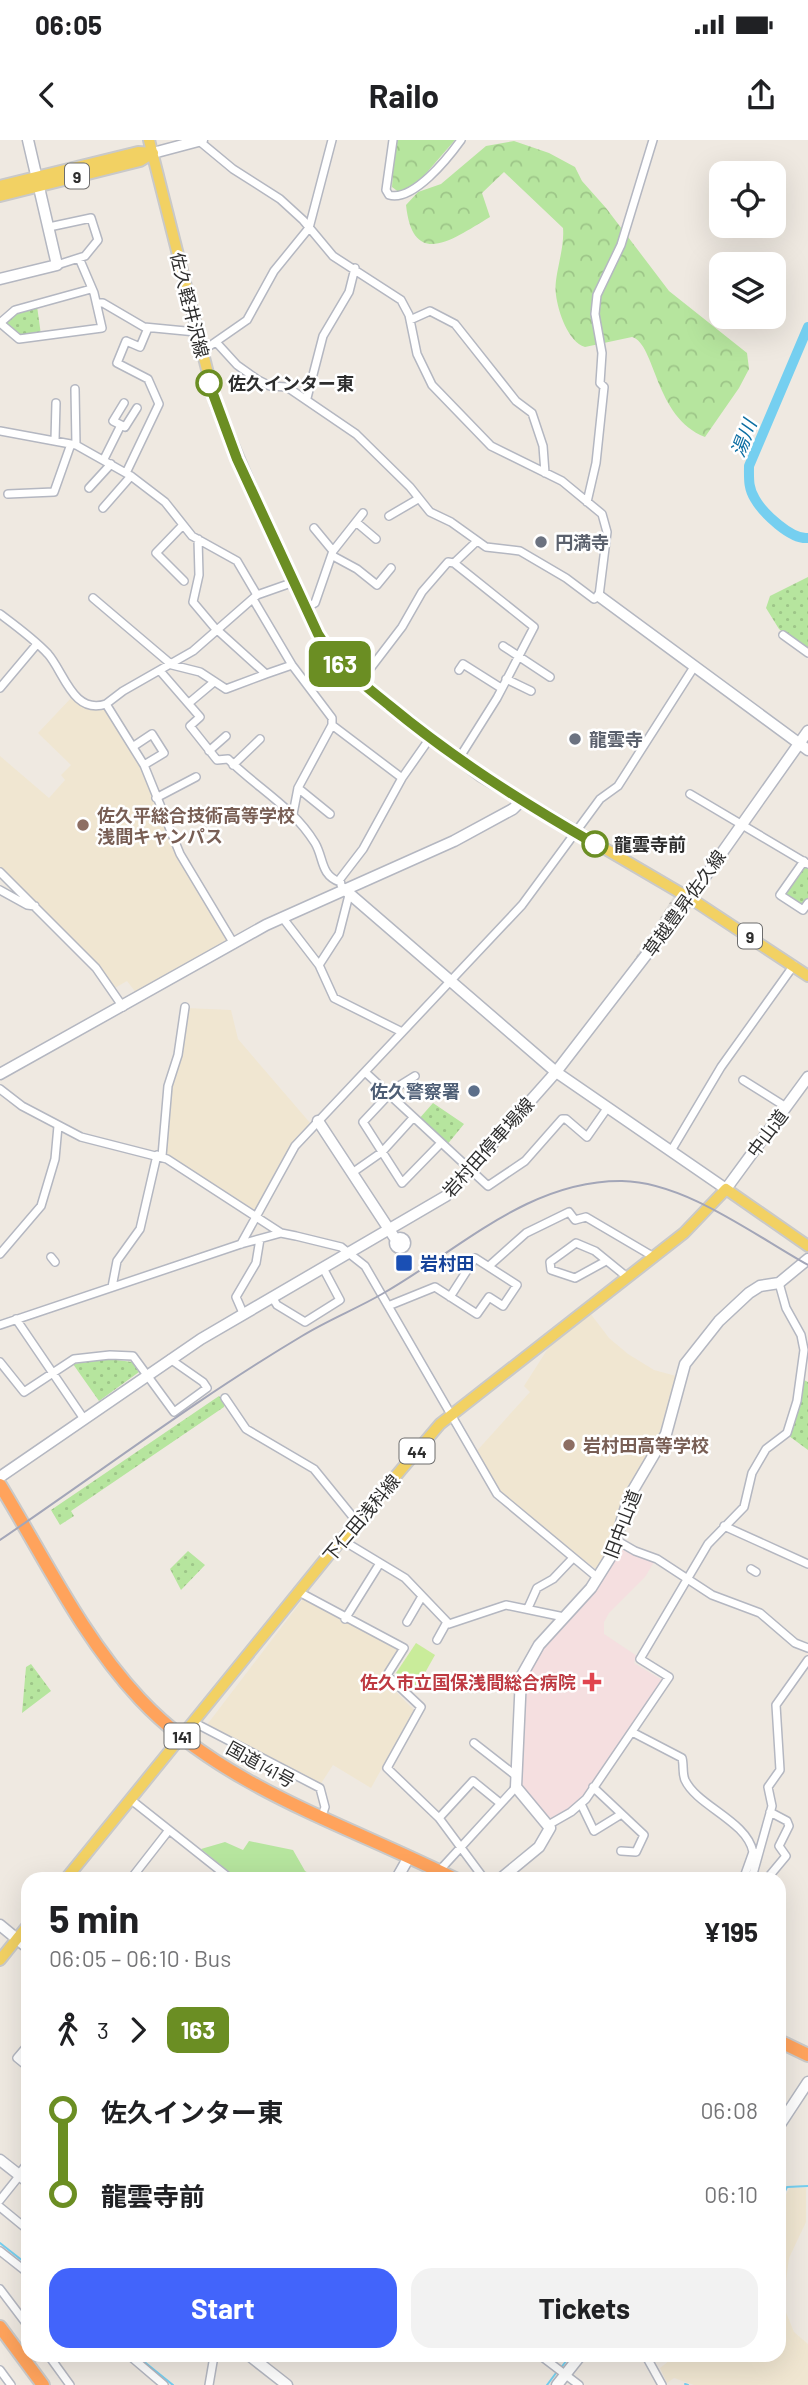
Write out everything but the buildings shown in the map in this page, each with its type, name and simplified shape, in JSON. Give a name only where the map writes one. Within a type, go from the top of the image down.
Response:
[{"type":"highway","name":"国道141号","points":[[0,1485],[78,1615],[107,1656],[140,1699],[179,1738],[231,1769],[407,1860]]},
{"type":"highway","name":"国道141号","points":[[0,1501],[102,1664],[134,1703],[245,1786],[432,1872]]},
{"type":"highway","points":[[786,2034],[808,2045]]},
{"type":"highway","points":[[786,2044],[808,2055]]},
{"type":"highway","points":[[0,2327],[21,2356]]},
{"type":"highway","points":[[0,2335],[21,2360]]},
{"type":"highway","points":[[23,2362],[42,2385]]},
{"type":"highway","points":[[25,2362],[42,2385]]},
{"type":"main road","name":"佐久軽井沢線","points":[[149,140],[201,352],[228,436],[306,608],[330,653],[360,682],[458,760],[690,898],[808,976]]},
{"type":"main road","name":"9","points":[[0,186],[140,161],[153,152]]},
{"type":"main road","name":"9","points":[[0,196],[37,181]]},
{"type":"main road","points":[[726,1189],[808,1246]]},
{"type":"main road","name":"下仁田浅科線","points":[[71,1872],[342,1540],[450,1415],[695,1225],[726,1189]]},
{"type":"main road","points":[[0,1960],[21,1934]]},
{"type":"street","points":[[28,140],[57,265]]},
{"type":"street","points":[[153,152],[200,140],[233,169],[280,199],[333,256],[397,296],[410,320],[417,354],[437,393],[497,450],[562,481],[598,511],[607,526],[599,596]]},
{"type":"street","points":[[201,352],[247,320],[274,271],[309,228],[331,140]]},
{"type":"street","points":[[393,140],[386,190],[389,195],[399,197],[416,187],[461,140]]},
{"type":"street","points":[[586,502],[596,463],[604,387],[600,383],[601,337],[595,303],[621,245],[653,140]]},
{"type":"street","points":[[0,279],[79,258],[98,240],[91,218],[49,227]]},
{"type":"street","points":[[79,258],[97,303],[102,325],[99,330],[19,340],[0,323],[15,310],[91,289]]},
{"type":"street","points":[[307,398],[323,336],[349,292],[355,268]]},
{"type":"street","points":[[97,303],[112,307],[148,328],[196,332]]},
{"type":"street","points":[[410,320],[430,311],[455,324],[471,340],[503,386],[534,416],[543,446],[545,473]]},
{"type":"street","points":[[103,508],[128,475],[159,404],[148,379],[117,363],[126,341],[140,346],[148,328]]},
{"type":"street","points":[[215,342],[258,380],[270,386],[287,387],[307,398],[379,453],[430,512],[451,522],[491,549],[520,551],[566,578],[594,599],[599,596]]},
{"type":"street","points":[[8,494],[54,492],[74,444],[75,389]]},
{"type":"street","points":[[55,440],[56,402]]},
{"type":"street","points":[[124,403],[113,421],[125,427],[137,408]]},
{"type":"street","points":[[89,488],[107,461],[121,425]]},
{"type":"street","points":[[0,431],[74,444],[107,461],[165,502],[183,526],[198,539],[237,562],[292,665],[328,710],[332,725],[402,778]]},
{"type":"street","points":[[392,512],[418,499]]},
{"type":"street","points":[[306,608],[315,603],[333,554],[363,513]]},
{"type":"street","points":[[356,522],[376,539]]},
{"type":"street","points":[[182,575],[156,553],[183,526]]},
{"type":"street","points":[[314,528],[333,554],[377,585],[391,568]]},
{"type":"street","points":[[198,539],[199,575],[193,600],[218,629],[265,674]]},
{"type":"street","points":[[454,563],[477,541]]},
{"type":"street","points":[[360,682],[402,626],[422,592],[448,562],[454,563],[533,624],[502,688],[458,760]]},
{"type":"street","points":[[0,614],[51,658],[80,701],[94,706],[106,704],[123,691],[172,665],[255,597],[294,582]]},
{"type":"street","points":[[599,596],[804,747]]},
{"type":"street","points":[[93,598],[172,665],[200,672],[226,689],[292,665]]},
{"type":"street","points":[[783,635],[808,653]]},
{"type":"street","points":[[0,688],[37,644]]},
{"type":"street","points":[[503,646],[550,677]]},
{"type":"street","points":[[463,665],[502,688]]},
{"type":"street","points":[[241,1244],[291,1152],[522,905],[606,792],[618,786],[694,667]]},
{"type":"street","points":[[160,672],[200,717],[190,726],[209,751],[219,761],[227,759],[293,814],[315,843],[323,868],[344,889],[556,1072],[726,1189]]},
{"type":"street","points":[[506,679],[531,691]]},
{"type":"street","points":[[189,703],[214,682]]},
{"type":"street","points":[[106,704],[144,765],[180,854],[234,944]]},
{"type":"street","points":[[293,814],[298,788],[332,725]]},
{"type":"street","name":"草越豊昇佐久線","points":[[556,1072],[690,898],[743,823],[804,747],[808,731]]},
{"type":"street","points":[[134,746],[152,734],[164,753],[144,765]]},
{"type":"street","points":[[209,751],[226,736]]},
{"type":"street","points":[[319,965],[340,934],[344,889],[402,778],[430,738]]},
{"type":"street","points":[[233,765],[260,739]]},
{"type":"street","points":[[156,798],[196,777]]},
{"type":"street","points":[[298,788],[330,814]]},
{"type":"street","points":[[690,794],[806,862],[780,895],[803,910],[808,903]]},
{"type":"street","points":[[0,1074],[282,917],[454,841],[513,809],[522,800]]},
{"type":"street","points":[[0,872],[96,968],[123,1007]]},
{"type":"street","points":[[0,890],[27,905],[36,906]]},
{"type":"street","points":[[282,917],[319,965],[338,1002],[370,1014],[402,1032]]},
{"type":"street","points":[[671,1151],[721,1067],[794,965]]},
{"type":"street","points":[[112,1287],[117,1261],[140,1229],[160,1156],[168,1086],[178,1055],[185,1007]]},
{"type":"street","points":[[365,1072],[387,1096],[488,1186],[525,1161],[562,1119],[566,1119],[587,1137],[608,1107]]},
{"type":"street","name":"岩村田停車場線","points":[[0,1478],[170,1359],[243,1313],[351,1253],[393,1236],[440,1200],[556,1072]]},
{"type":"street","points":[[415,1076],[387,1096],[363,1122],[402,1183],[440,1144]]},
{"type":"street","name":"中山道","points":[[726,1189],[808,1077]]},
{"type":"street","points":[[743,1080],[786,1107]]},
{"type":"street","points":[[0,1089],[7,1097],[58,1126],[93,1141],[160,1156],[281,1233],[338,1246],[351,1253],[365,1266],[497,1494],[598,1578]]},
{"type":"street","points":[[352,1173],[382,1152],[412,1119]]},
{"type":"street","points":[[318,1121],[393,1236]]},
{"type":"street","points":[[0,1254],[41,1206],[55,1159],[58,1126]]},
{"type":"street","points":[[489,1266],[526,1233],[569,1212],[575,1220],[586,1217],[654,1257]]},
{"type":"street","points":[[0,1325],[281,1233]]},
{"type":"street","points":[[243,1313],[236,1297],[256,1263],[260,1239]]},
{"type":"street","points":[[606,1261],[575,1278],[551,1270],[550,1262],[576,1243],[606,1261],[627,1277]]},
{"type":"street","points":[[388,1306],[430,1287],[477,1314],[489,1297],[503,1306],[517,1285],[475,1258],[450,1297]]},
{"type":"street","name":"旧中山道","points":[[515,1781],[521,1677],[539,1645],[598,1578],[617,1540],[629,1497],[666,1434],[685,1364],[719,1321],[749,1293],[760,1286],[779,1283],[806,1264]]},
{"type":"street","points":[[272,1297],[277,1305],[305,1322],[340,1300],[324,1268]]},
{"type":"street","points":[[550,1824],[581,1804],[669,1677],[640,1659],[688,1581],[697,1561],[724,1526],[744,1507],[752,1473],[766,1449],[787,1433],[797,1401],[803,1342],[786,1308],[779,1283]]},
{"type":"street","points":[[16,1320],[84,1419]]},
{"type":"street","points":[[0,1362],[22,1392],[74,1359],[110,1354],[133,1356],[174,1412],[206,1390],[203,1382],[170,1359]]},
{"type":"street","points":[[225,1398],[246,1429],[314,1469],[357,1522]]},
{"type":"street","points":[[724,1526],[808,1564]]},
{"type":"street","points":[[342,1540],[405,1578],[421,1598],[447,1622],[454,1623],[506,1605],[564,1618]]},
{"type":"street","points":[[617,1540],[635,1552],[657,1559],[712,1595],[760,1613],[795,1643],[808,1648]]},
{"type":"street","points":[[528,1608],[537,1588],[553,1579],[573,1558]]},
{"type":"street","points":[[345,1619],[380,1563]]},
{"type":"street","points":[[299,1592],[345,1619],[404,1648],[387,1675],[421,1707],[387,1768],[439,1818],[480,1872]]},
{"type":"street","points":[[407,1622],[421,1598]]},
{"type":"street","points":[[437,1640],[447,1622]]},
{"type":"street","points":[[747,1872],[770,1812],[768,1787],[780,1770],[776,1704],[808,1660]]},
{"type":"street","points":[[193,1722],[320,1788],[325,1807],[322,1816]]},
{"type":"street","points":[[632,1732],[682,1758],[687,1784],[726,1817],[752,1845],[756,1852],[753,1872]]},
{"type":"street","points":[[474,1742],[515,1781],[521,1797],[550,1824]]},
{"type":"street","points":[[439,1818],[472,1781],[500,1803]]},
{"type":"street","points":[[440,1872],[500,1803],[515,1781]]},
{"type":"street","points":[[593,1787],[644,1836],[636,1852],[621,1851]]},
{"type":"street","points":[[130,1800],[222,1872]]},
{"type":"street","points":[[581,1804],[594,1831],[620,1815]]},
{"type":"street","points":[[770,1812],[787,1821],[789,1826],[779,1846],[786,1856],[773,1872]]},
{"type":"street","points":[[509,1872],[539,1847],[549,1833],[550,1824]]},
{"type":"street","points":[[136,1872],[169,1830]]},
{"type":"street","points":[[400,1872],[407,1860]]},
{"type":"street","points":[[0,1925],[21,1942]]},
{"type":"street","points":[[786,2115],[808,2082]]},
{"type":"street","points":[[0,2160],[21,2177]]},
{"type":"street","points":[[0,2200],[21,2182]]},
{"type":"street","points":[[0,2207],[21,2224]]},
{"type":"street","points":[[0,2251],[21,2268]]},
{"type":"street","points":[[0,2289],[21,2317]]},
{"type":"street","points":[[53,2362],[70,2385]]},
{"type":"street","points":[[137,2362],[164,2385]]},
{"type":"street","points":[[209,2385],[213,2362]]},
{"type":"street","points":[[258,2362],[287,2385]]},
{"type":"street","points":[[549,2362],[579,2385]]},
{"type":"street","points":[[557,2385],[561,2371],[572,2362]]},
{"type":"street","points":[[649,2362],[662,2385]]},
{"type":"street","points":[[1,2375],[11,2385]]},
{"type":"shaded area","name":"佐久平総合技術高等学校 浅間キャンパス","points":[[72,697],[89,708],[104,707],[141,767],[177,852],[228,941],[137,994],[127,981],[113,989],[0,869],[0,756],[49,798],[65,780],[61,775],[71,765],[38,733]]},
{"type":"shaded area","points":[[675,894],[679,897],[680,904],[623,978]]},
{"type":"shaded area","points":[[186,1008],[231,1010],[238,1039],[311,1124],[283,1158],[255,1210],[165,1153],[170,1088]]},
{"type":"shaded area","name":"岩村田高等学校","points":[[590,1313],[609,1338],[628,1354],[654,1370],[676,1376],[670,1409],[660,1436],[627,1491],[607,1555],[597,1570],[507,1501],[496,1489],[474,1454],[530,1392],[524,1386],[552,1342]]},
{"type":"shaded area","name":"佐久市立国保浅間総合病院","points":[[618,1545],[631,1554],[654,1562],[645,1577],[609,1613],[604,1622],[604,1634],[637,1656],[634,1663],[662,1680],[587,1791],[571,1809],[551,1818],[530,1800],[521,1786],[523,1684],[544,1645]]},
{"type":"shaded area","points":[[303,1599],[399,1649],[382,1678],[414,1710],[371,1788],[333,1765],[320,1785],[206,1726]]},
{"type":"shaded area","points":[[790,2188],[806,2188],[806,2222],[789,2258],[786,2282],[786,2195]]},
{"type":"shaded area","points":[[786,2312],[794,2332],[808,2344],[808,2385],[694,2385],[674,2378],[667,2383],[660,2368],[668,2362],[786,2362]]},
{"type":"green space","points":[[395,140],[455,140],[415,186],[400,193],[392,187]]},
{"type":"green space","points":[[514,141],[549,153],[575,167],[582,181],[669,291],[709,323],[709,329],[717,329],[747,353],[749,369],[705,437],[688,427],[675,414],[640,342],[632,337],[585,347],[569,333],[556,295],[563,228],[504,172],[482,193],[490,217],[462,234],[437,244],[426,243],[417,237],[410,225],[406,205],[418,192],[441,184],[486,146]]},
{"type":"green space","points":[[37,306],[41,335],[19,338],[6,323],[18,312]]},
{"type":"green space","points":[[808,577],[808,651],[779,629],[766,608],[770,596]]},
{"type":"green space","points":[[803,865],[808,868],[808,899],[803,907],[783,895]]},
{"type":"green space","points":[[433,1103],[464,1124],[446,1146],[418,1120]]},
{"type":"green space","points":[[110,1359],[132,1362],[139,1372],[99,1401],[73,1364]]},
{"type":"green space","points":[[802,1379],[808,1382],[808,1450],[789,1436]]},
{"type":"green space","points":[[219,1396],[225,1403],[224,1407],[71,1511],[74,1516],[60,1525],[51,1510]]},
{"type":"green space","points":[[188,1551],[205,1565],[181,1590],[170,1569]]},
{"type":"green space","points":[[416,1643],[435,1655],[417,1687],[396,1673]]},
{"type":"green space","points":[[31,1664],[51,1691],[22,1713],[26,1667]]},
{"type":"green space","points":[[249,1841],[293,1850],[307,1872],[229,1872],[201,1849],[225,1842],[243,1850]]},
{"type":"waterway","name":"湯川","points":[[808,327],[749,466],[750,487],[759,505],[786,530],[808,538]]},
{"type":"waterway","points":[[786,2189],[808,2186]]},
{"type":"waterway","points":[[0,2243],[21,2260]]},
{"type":"waterway","points":[[144,2362],[173,2385]]},
{"type":"waterway","points":[[560,2369],[565,2362]]},
{"type":"waterway","points":[[547,2385],[556,2373]]},
{"type":"railway","points":[[0,1540],[263,1360],[312,1330],[382,1294],[495,1221],[556,1192],[588,1184],[622,1181],[670,1190],[718,1212],[808,1265]]},
{"type":"bus line","name":"163","points":[[209,383],[237,459],[318,634],[330,653],[360,682],[458,760],[595,844]]},
{"type":"place","name":"佐久インター東","points":[[209,383]]},
{"type":"place","name":"円満寺","points":[[541,542]]},
{"type":"place","name":"龍雲寺","points":[[575,739]]},
{"type":"place","name":"佐久平総合技術高等学校 浅間キャンパス","points":[[83,825]]},
{"type":"place","name":"龍雲寺前","points":[[595,844]]},
{"type":"place","name":"佐久警察署","points":[[474,1091]]},
{"type":"place","name":"岩村田","points":[[404,1263]]},
{"type":"place","name":"岩村田高等学校","points":[[569,1445]]},
{"type":"place","name":"佐久市立国保浅間総合病院","points":[[592,1682]]}]
